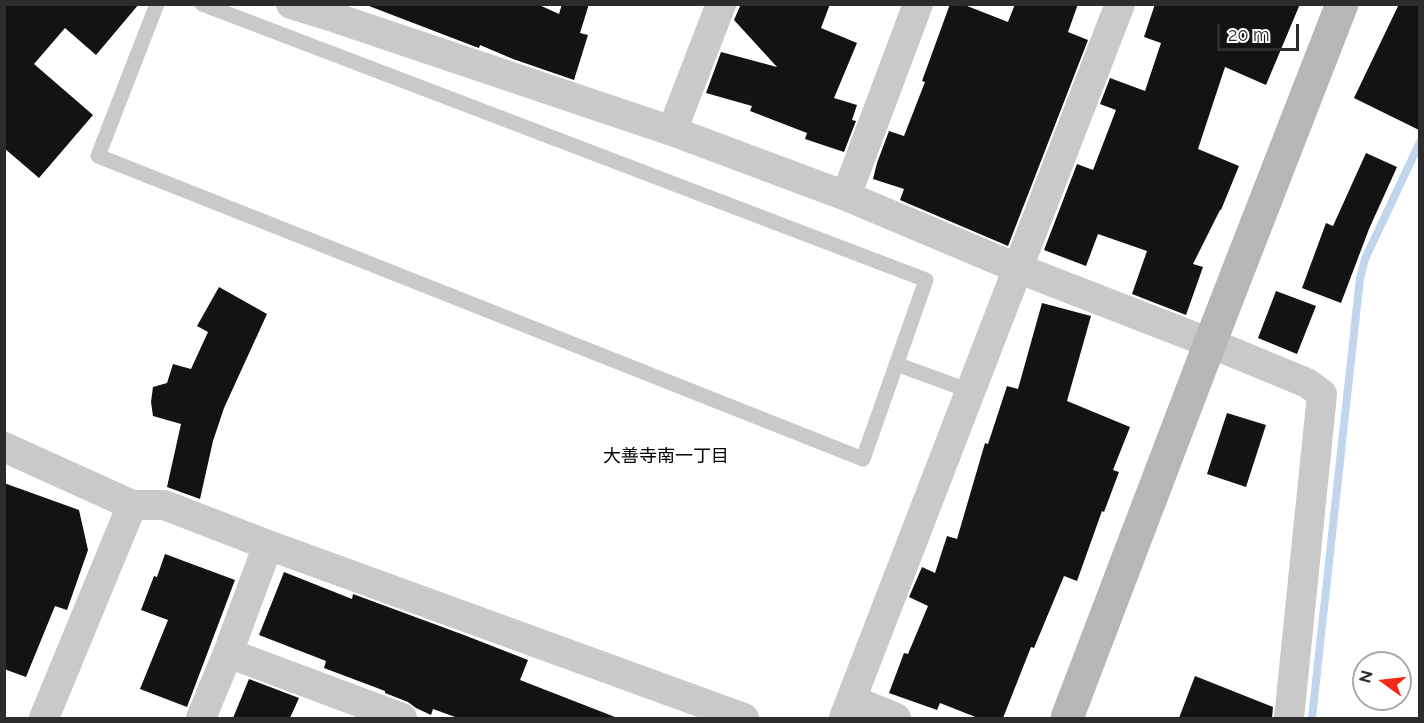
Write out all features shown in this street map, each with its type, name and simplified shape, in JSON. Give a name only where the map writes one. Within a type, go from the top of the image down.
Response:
[{"type":"street","points":[[291,4],[338,11],[846,195],[1017,268],[1307,382],[1322,394],[1289,718]]},
{"type":"street","points":[[672,131],[722,4]]},
{"type":"street","points":[[846,195],[918,4]]},
{"type":"street","points":[[896,718],[848,709],[1120,4]]},
{"type":"street","points":[[1067,718],[1342,4]]},
{"type":"street","points":[[4,447],[132,505],[164,505],[744,718]]},
{"type":"street","points":[[44,718],[132,505]]},
{"type":"street","points":[[201,718],[268,545]]},
{"type":"street","points":[[228,653],[402,718]]},
{"type":"lane","points":[[157,4],[98,156],[863,459],[926,280],[202,4]]},
{"type":"lane","points":[[896,364],[970,391]]},
{"type":"building","points":[[4,4],[139,4],[96,55],[65,28],[34,64],[93,115],[39,178],[4,148]]},
{"type":"building","points":[[370,4],[537,4],[559,14],[562,4],[589,4],[580,33],[588,35],[574,80],[480,45],[479,48],[476,47],[369,6]]},
{"type":"building","points":[[741,4],[830,4],[821,28],[857,43],[834,98],[857,105],[852,120],[856,121],[844,152],[805,139],[807,133],[750,111],[752,106],[706,93],[721,52],[777,67],[734,20]]},
{"type":"building","points":[[950,4],[962,4],[1008,22],[1015,4],[1078,4],[1068,32],[1088,40],[1008,246],[900,200],[904,189],[873,179],[889,131],[904,136],[925,82],[922,81]]},
{"type":"building","points":[[1155,4],[1300,4],[1266,85],[1225,67],[1198,149],[1239,166],[1221,210],[1193,264],[1203,267],[1186,315],[1132,294],[1147,251],[1098,234],[1086,266],[1044,250],[1077,164],[1093,170],[1116,110],[1100,104],[1110,78],[1145,91],[1161,43],[1144,37]]},
{"type":"building","points":[[1399,4],[1419,4],[1419,130],[1354,98]]},
{"type":"building","points":[[1366,153],[1397,167],[1369,229],[1341,303],[1302,288],[1326,223],[1333,226]]},
{"type":"building","points":[[219,287],[267,314],[224,408],[213,441],[200,499],[167,487],[181,424],[153,416],[151,402],[153,387],[167,383],[173,364],[191,369],[208,332],[197,326]]},
{"type":"building","points":[[1276,291],[1316,306],[1297,354],[1258,338]]},
{"type":"building","points":[[1042,303],[1091,316],[1067,401],[1130,427],[1113,470],[1119,472],[1104,512],[1102,511],[1077,581],[1064,576],[1034,648],[1031,647],[1003,718],[978,718],[940,703],[937,710],[889,693],[904,653],[908,654],[928,606],[909,597],[922,567],[935,573],[947,536],[957,539],[985,443],[988,444],[1007,386],[1018,389]]},
{"type":"building","points":[[1227,413],[1266,425],[1246,487],[1207,474]]},
{"type":"building","points":[[4,483],[79,510],[88,550],[67,610],[55,606],[26,677],[4,669]]},
{"type":"building","points":[[165,554],[235,580],[187,707],[140,689],[168,620],[141,610]]},
{"type":"building","points":[[284,572],[352,599],[353,594],[528,660],[520,680],[615,718],[458,718],[433,709],[431,715],[385,691],[324,668],[326,661],[259,635]]},
{"type":"building","points":[[1195,676],[1273,707],[1272,718],[1179,718]]},
{"type":"building","points":[[249,679],[299,698],[290,718],[233,718]]},
{"type":"waterway","points":[[1312,718],[1360,278],[1365,259],[1420,142]]},
{"type":"district","name":"大善寺南一丁目","points":[[666,457]]}]
